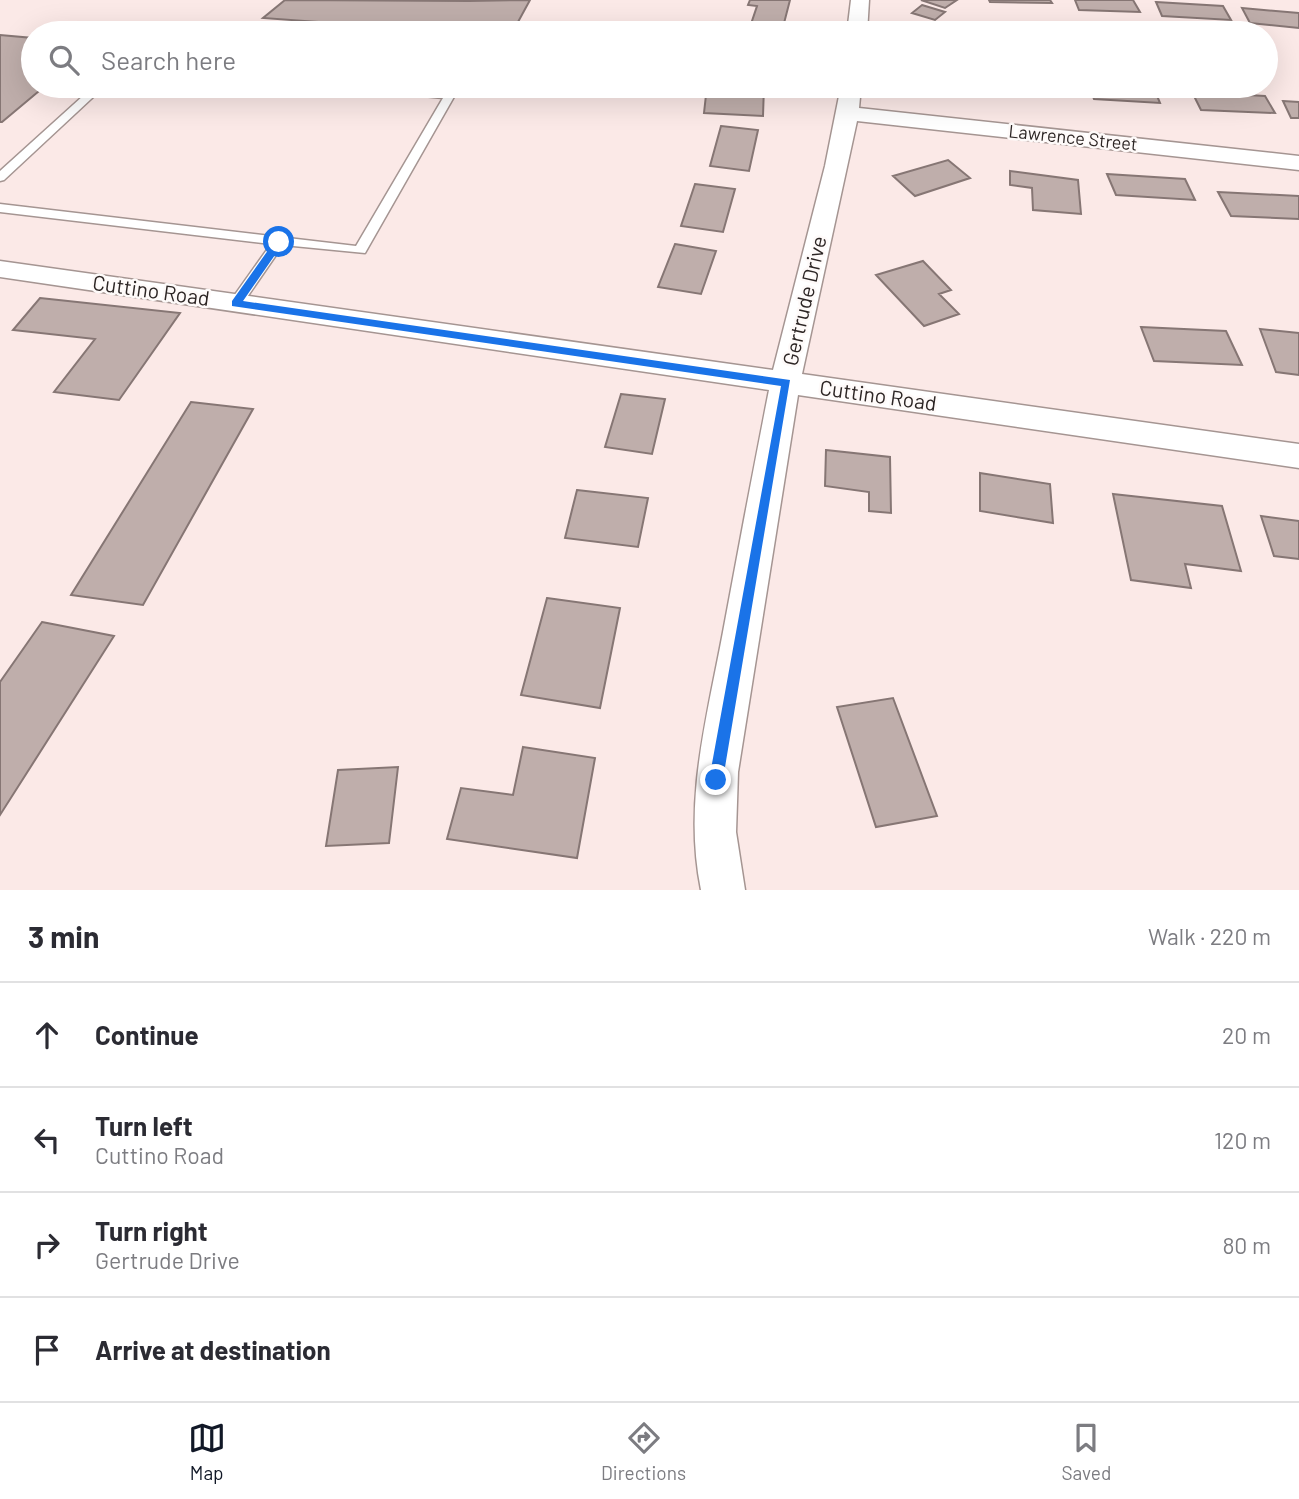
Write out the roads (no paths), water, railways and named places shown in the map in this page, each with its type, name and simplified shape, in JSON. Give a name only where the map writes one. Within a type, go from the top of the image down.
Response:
[{"type":"street","points":[[858,21],[860,0]]},
{"type":"street","name":"Lawrence Street","points":[[849,99],[1299,163]]},
{"type":"street","name":"Gertrude Drive","points":[[723,890],[716,865],[716,780],[803,298],[841,156],[849,99]]},
{"type":"street","name":"Cuttino Road","points":[[0,269],[1299,456]]},
{"type":"lane","points":[[0,177],[87,98]]},
{"type":"lane","points":[[0,208],[360,250],[448,98]]},
{"type":"lane","points":[[0,157],[19,159]]},
{"type":"lane","points":[[236,303],[279,242]]}]
